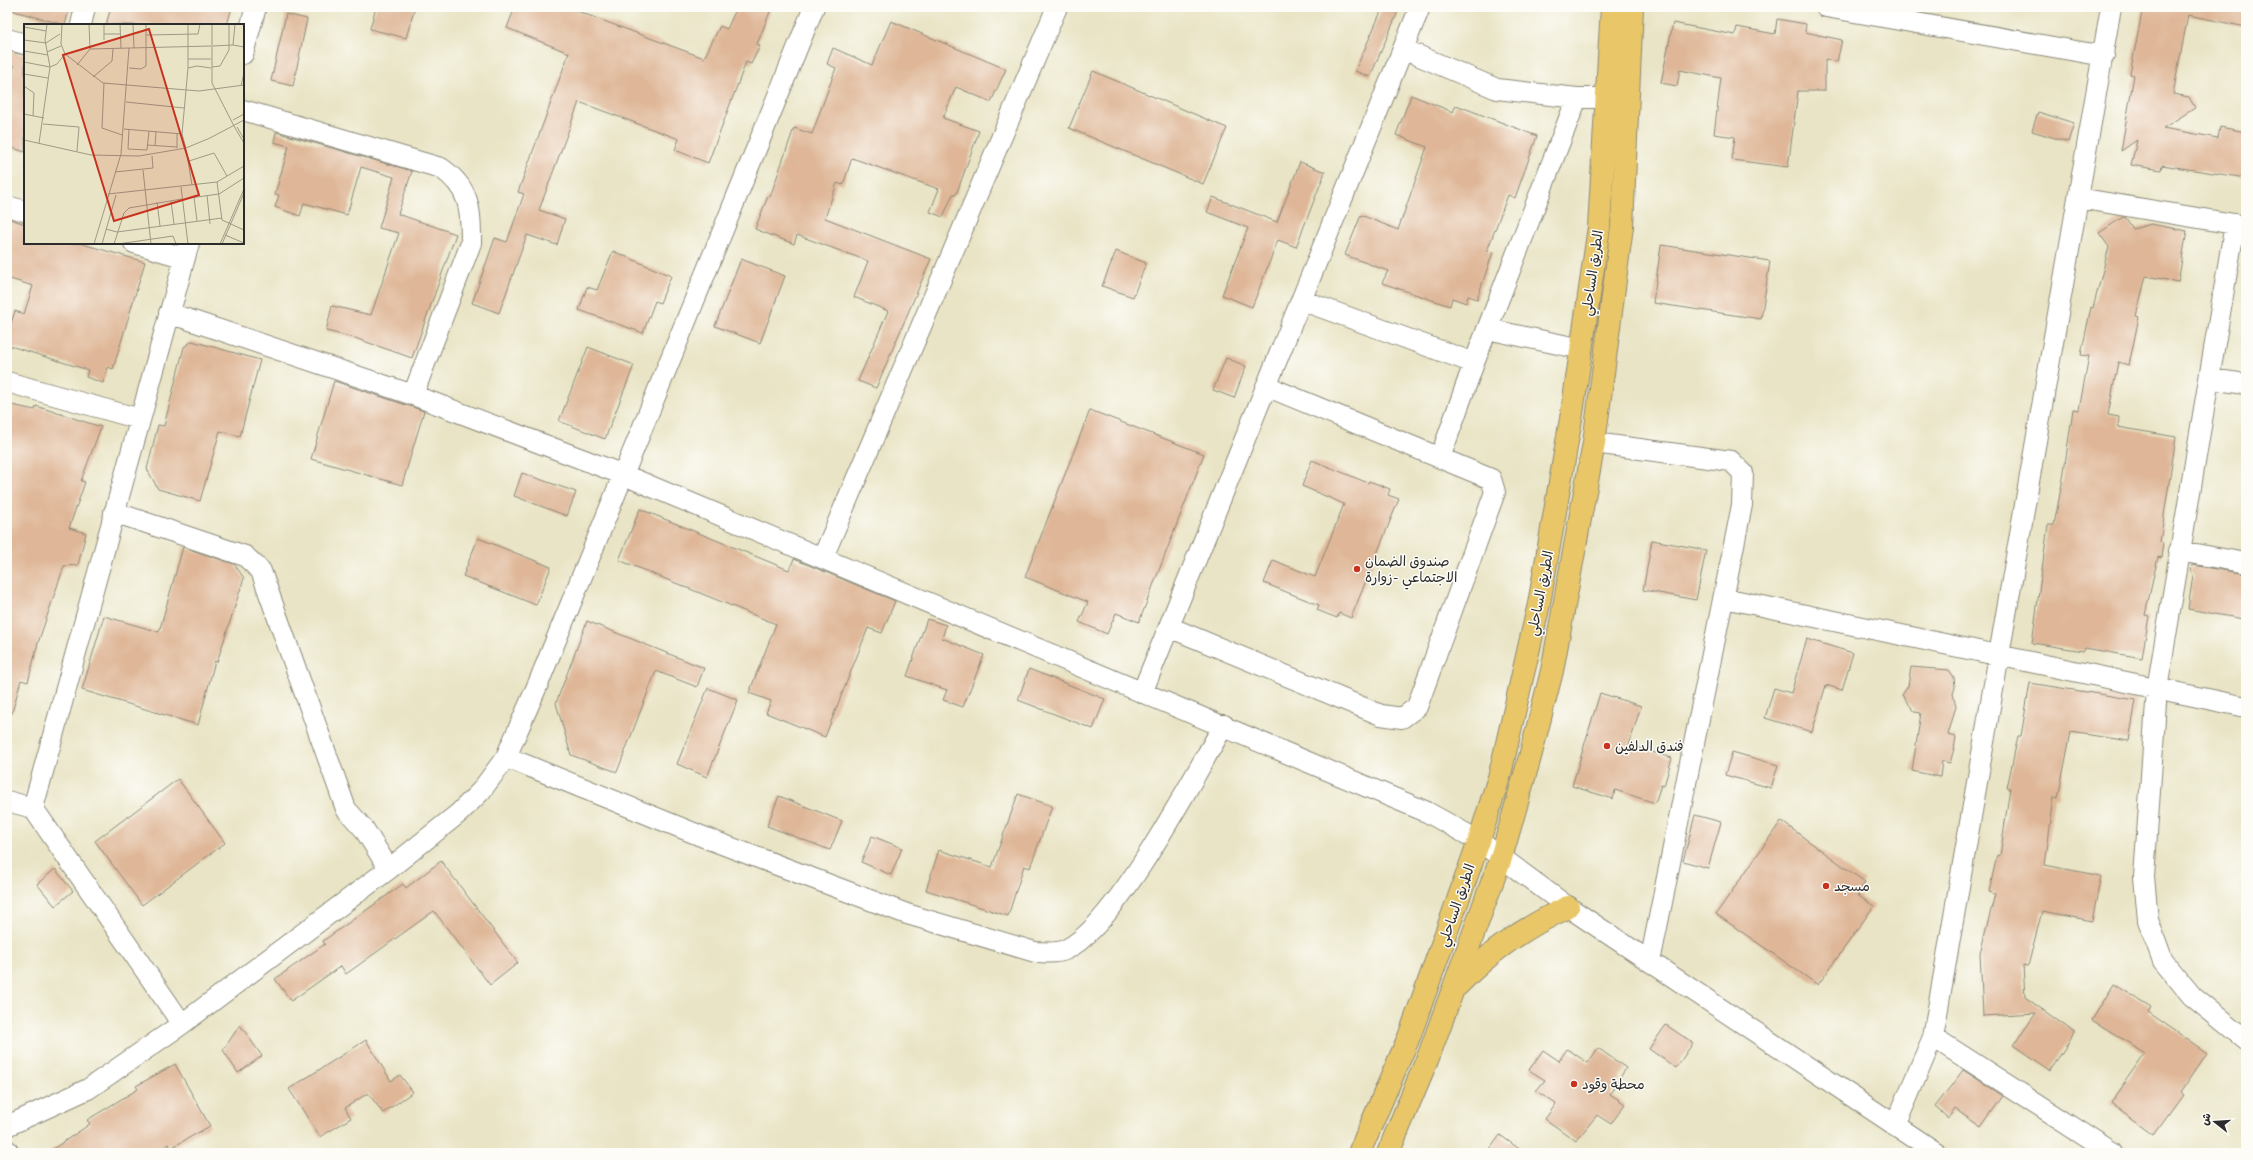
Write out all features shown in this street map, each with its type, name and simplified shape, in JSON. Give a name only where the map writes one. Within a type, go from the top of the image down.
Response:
[{"type":"highway","name":"الطريق الساحلي","points":[[1359,1153],[1409,1037],[1479,841],[1500,774],[1539,604],[1566,451],[1599,226],[1612,7]]},
{"type":"highway","name":"الطريق الساحلي","points":[[1388,1153],[1429,1055],[1500,858],[1530,757],[1552,671],[1594,443],[1622,226],[1632,7]]},
{"type":"highway","points":[[1452,991],[1477,965],[1505,942],[1535,922],[1568,907]]},
{"type":"street","points":[[81,24],[85,7]]},
{"type":"street","points":[[244,50],[256,7]]},
{"type":"street","points":[[7,1126],[88,1089],[182,1024],[389,869],[459,813],[481,791],[506,757],[624,475],[814,7]]},
{"type":"street","points":[[823,557],[1056,7]]},
{"type":"street","points":[[1142,693],[1420,7]]},
{"type":"street","points":[[1826,7],[2104,56]]},
{"type":"street","points":[[1895,1126],[1933,1037],[2112,7]]},
{"type":"street","points":[[7,39],[24,44]]},
{"type":"street","points":[[1403,50],[1497,89],[1577,98],[1607,98]]},
{"type":"street","points":[[1440,458],[1474,363],[1577,98]]},
{"type":"street","points":[[244,110],[440,168],[454,177],[466,194],[471,216],[471,242],[413,395]]},
{"type":"street","points":[[2078,198],[2240,225],[2179,551],[2157,689],[2144,877],[2148,920],[2163,961],[2175,978],[2192,996],[2246,1040]]},
{"type":"street","points":[[7,206],[24,211]]},
{"type":"street","points":[[33,808],[168,313],[187,250],[142,244]]},
{"type":"street","points":[[1301,300],[1474,363]]},
{"type":"street","points":[[168,313],[413,395],[624,475],[823,557],[1142,693],[1224,725],[1407,802],[1447,822],[1479,841],[1568,907],[1937,1153]]},
{"type":"street","points":[[1487,329],[1582,349]]},
{"type":"street","points":[[2210,379],[2246,384]]},
{"type":"street","points":[[7,382],[140,419]]},
{"type":"street","points":[[1169,627],[1381,715],[1402,718],[1417,707],[1495,492],[1491,479],[1266,386]]},
{"type":"street","points":[[1594,443],[1731,461],[1742,473],[1742,505],[1650,962]]},
{"type":"street","points":[[114,512],[245,556],[261,571],[346,809],[364,829],[389,869]]},
{"type":"street","points":[[2179,551],[2246,562]]},
{"type":"street","points":[[1724,598],[2246,707]]},
{"type":"street","points":[[506,757],[712,840],[907,914],[1035,952],[1057,952],[1076,943],[1091,930],[1132,877],[1224,725]]},
{"type":"street","points":[[7,801],[33,808],[182,1024]]},
{"type":"street","points":[[1933,1037],[2113,1153]]},
{"type":"building","points":[[14,7],[70,7],[65,24],[14,11]]},
{"type":"building","points":[[111,7],[232,7],[227,24],[106,24]]},
{"type":"building","points":[[376,7],[415,7],[406,38],[370,29]]},
{"type":"building","points":[[515,7],[566,7],[704,58],[720,26],[727,29],[737,7],[772,7],[757,44],[760,46],[751,64],[746,62],[708,163],[675,150],[679,139],[579,102],[539,210],[565,219],[557,245],[527,235],[499,313],[472,303],[495,238],[507,242],[524,194],[518,192],[569,53],[507,28]]},
{"type":"building","points":[[1383,7],[1400,7],[1370,77],[1355,71]]},
{"type":"building","points":[[2143,7],[2246,7],[2246,27],[2188,15],[2173,94],[2189,97],[2195,108],[2163,128],[2218,138],[2220,127],[2246,132],[2246,178],[2162,165],[2161,170],[2131,165],[2137,140],[2121,151],[2134,75],[2130,74]]},
{"type":"building","points":[[286,14],[307,19],[293,86],[271,81]]},
{"type":"building","points":[[1777,19],[1806,24],[1805,32],[1842,40],[1837,62],[1825,59],[1825,91],[1798,91],[1788,167],[1732,160],[1735,137],[1714,134],[1721,78],[1680,70],[1677,86],[1661,83],[1673,23],[1735,35],[1737,27],[1775,34]]},
{"type":"building","points":[[891,21],[1006,69],[991,102],[956,87],[943,118],[979,131],[956,195],[953,194],[943,217],[930,212],[939,189],[852,158],[843,185],[837,183],[825,218],[931,259],[876,388],[858,381],[888,311],[854,297],[868,261],[797,235],[794,244],[755,229],[768,196],[770,197],[794,128],[812,134],[836,68],[827,64],[833,48],[872,65]]},
{"type":"building","points":[[7,51],[24,55],[24,152],[7,146],[7,90],[14,66],[7,65]]},
{"type":"building","points":[[1093,71],[1227,128],[1203,184],[1069,128]]},
{"type":"building","points":[[1411,95],[1453,112],[1456,105],[1537,136],[1515,198],[1508,195],[1487,251],[1493,252],[1477,299],[1468,296],[1466,303],[1452,298],[1450,306],[1382,283],[1388,271],[1345,255],[1361,215],[1398,230],[1427,147],[1396,135]]},
{"type":"building","points":[[2038,112],[2074,123],[2068,142],[2032,131]]},
{"type":"building","points":[[276,132],[412,171],[398,214],[456,234],[412,358],[355,338],[326,331],[332,306],[371,315],[399,233],[379,228],[394,177],[361,167],[347,215],[304,203],[300,216],[275,207],[279,195],[275,194],[289,146],[274,142]]},
{"type":"building","points":[[1300,162],[1325,172],[1296,247],[1278,240],[1252,307],[1222,295],[1248,228],[1207,212],[1213,197],[1277,222]]},
{"type":"building","points":[[2123,217],[2126,218],[2133,229],[2151,224],[2187,231],[2178,282],[2146,276],[2136,316],[2139,317],[2129,365],[2118,362],[2108,415],[2119,417],[2118,427],[2176,437],[2160,542],[2163,543],[2161,558],[2158,557],[2145,615],[2149,616],[2142,658],[2085,648],[2084,651],[2032,643],[2048,525],[2054,525],[2063,478],[2073,409],[2079,410],[2089,356],[2081,355],[2091,307],[2093,308],[2109,247],[2099,233]]},
{"type":"building","points":[[7,218],[24,224],[24,244],[82,244],[145,262],[113,369],[108,367],[103,383],[86,377],[88,370],[7,345],[7,336],[15,311],[24,314],[33,286],[7,278]]},
{"type":"building","points":[[1661,245],[1770,261],[1761,319],[1653,303]]},
{"type":"building","points":[[613,251],[671,276],[660,303],[655,301],[643,333],[579,310],[587,287],[597,290]]},
{"type":"building","points":[[1116,251],[1146,263],[1133,297],[1102,286]]},
{"type":"building","points":[[741,259],[785,276],[760,343],[715,326]]},
{"type":"building","points":[[192,341],[260,360],[240,436],[220,431],[200,501],[158,489],[147,469],[158,425],[164,426],[184,347]]},
{"type":"building","points":[[588,347],[634,365],[605,439],[559,421]]},
{"type":"building","points":[[1226,358],[1246,366],[1234,398],[1213,390]]},
{"type":"building","points":[[334,381],[424,411],[402,485],[311,459]]},
{"type":"building","points":[[7,404],[35,410],[36,406],[101,427],[81,481],[85,482],[69,528],[86,533],[78,565],[64,566],[38,643],[28,682],[21,680],[12,713],[7,712]]},
{"type":"building","points":[[1090,410],[1204,454],[1139,622],[1116,613],[1107,634],[1079,622],[1088,602],[1025,577]]},
{"type":"building","points":[[1312,460],[1368,483],[1369,481],[1390,489],[1388,495],[1399,499],[1351,618],[1339,613],[1337,618],[1317,610],[1319,605],[1264,583],[1273,560],[1315,577],[1344,504],[1302,486]]},
{"type":"building","points":[[522,473],[576,492],[567,516],[514,496]]},
{"type":"building","points":[[640,509],[789,570],[794,559],[895,601],[882,633],[868,628],[825,737],[766,713],[771,701],[749,693],[776,624],[619,560]]},
{"type":"building","points":[[478,538],[551,567],[536,605],[463,576]]},
{"type":"building","points":[[1652,540],[1706,550],[1696,600],[1643,590]]},
{"type":"building","points":[[183,547],[234,564],[244,578],[217,662],[215,661],[198,725],[82,690],[104,616],[159,632]]},
{"type":"building","points":[[2193,565],[2246,574],[2246,601],[2243,619],[2188,609],[2193,575],[2190,570]]},
{"type":"building","points":[[927,619],[946,625],[942,638],[984,655],[963,707],[943,700],[947,690],[907,676]]},
{"type":"building","points":[[587,621],[704,668],[697,687],[656,671],[617,772],[571,755],[556,703]]},
{"type":"building","points":[[1807,639],[1853,653],[1842,690],[1826,685],[1812,732],[1765,718],[1774,688],[1791,693]]},
{"type":"building","points":[[1911,667],[1949,670],[1954,677],[1955,687],[1953,694],[1956,706],[1948,735],[1956,737],[1950,763],[1942,761],[1940,777],[1912,771],[1921,713],[1915,712],[1902,695],[1908,686]]},
{"type":"building","points":[[1029,669],[1105,699],[1093,729],[1018,700]]},
{"type":"building","points":[[2030,683],[2136,700],[2129,741],[2071,732],[2058,798],[2054,797],[2045,865],[2101,876],[2092,921],[2042,911],[2028,966],[2023,965],[2025,997],[2075,1033],[2050,1070],[2014,1045],[2036,1013],[1983,1016],[1980,953],[1995,894],[1989,892],[1997,855],[2000,856],[2010,788],[2007,788],[2018,736],[2021,736]]},
{"type":"building","points":[[708,688],[738,700],[707,777],[677,764]]},
{"type":"building","name":"فندق الدلفين","points":[[1600,693],[1641,706],[1629,745],[1672,758],[1664,786],[1661,785],[1655,803],[1615,790],[1613,799],[1572,786]]},
{"type":"building","points":[[1732,752],[1778,765],[1771,788],[1725,775]]},
{"type":"building","points":[[178,779],[225,843],[142,905],[95,841]]},
{"type":"building","points":[[1018,794],[1052,806],[1030,868],[1024,866],[1008,916],[926,890],[939,850],[992,867]]},
{"type":"building","points":[[779,796],[842,821],[830,850],[767,826]]},
{"type":"building","points":[[1695,815],[1721,822],[1708,868],[1683,861]]},
{"type":"building","points":[[1781,821],[1865,882],[1857,895],[1874,906],[1818,985],[1716,914]]},
{"type":"building","points":[[872,836],[902,848],[891,875],[861,862]]},
{"type":"building","points":[[441,861],[518,963],[490,985],[434,911],[346,974],[341,966],[291,1001],[275,979],[325,944],[323,941],[403,884],[406,888]]},
{"type":"building","points":[[55,869],[73,891],[55,906],[37,884]]},
{"type":"building","points":[[2114,984],[2151,1007],[2148,1012],[2207,1053],[2180,1093],[2183,1095],[2154,1135],[2110,1103],[2145,1053],[2092,1020]]},
{"type":"building","points":[[240,1025],[262,1056],[238,1073],[223,1050]]},
{"type":"building","points":[[1666,1025],[1693,1043],[1676,1068],[1649,1049]]},
{"type":"building","points":[[366,1040],[391,1081],[400,1075],[413,1092],[383,1113],[368,1093],[345,1108],[351,1118],[320,1137],[289,1089]]},
{"type":"building","points":[[1598,1048],[1626,1068],[1610,1094],[1625,1104],[1611,1124],[1597,1115],[1576,1141],[1545,1119],[1556,1104],[1536,1091],[1545,1080],[1529,1070],[1543,1050],[1559,1061],[1567,1049],[1588,1063]]},
{"type":"building","points":[[175,1064],[210,1126],[171,1148],[169,1144],[154,1153],[47,1153],[90,1124],[87,1120],[138,1089],[136,1086]]},
{"type":"building","points":[[1963,1070],[2003,1096],[1981,1127],[1955,1109],[1948,1118],[1935,1107]]},
{"type":"building","points":[[1500,1135],[1525,1153],[1487,1153]]},
{"type":"place","name":"صندوق الضمان الاجتماعي -زوارة","points":[[1357,569]]},
{"type":"place","name":"فندق الدلفين","points":[[1607,746]]},
{"type":"place","name":"مسجد","points":[[1826,886]]},
{"type":"place","name":"محطة وقود","points":[[1574,1084]]}]
